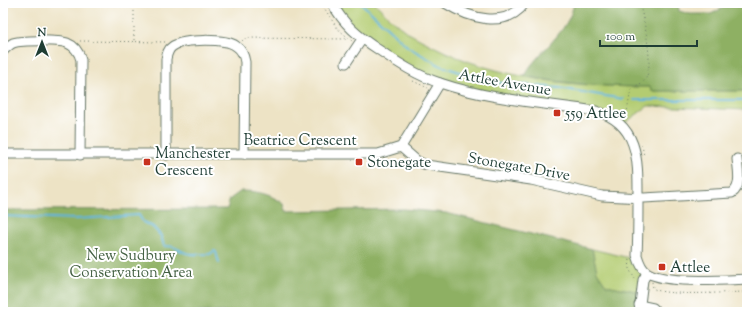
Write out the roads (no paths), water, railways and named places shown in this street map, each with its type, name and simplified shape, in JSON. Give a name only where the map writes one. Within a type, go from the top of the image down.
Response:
[{"type":"street","name":"Attlee Avenue","points":[[332,3],[344,21],[362,39],[400,64],[440,83],[482,94],[596,111],[607,115],[621,126],[633,142],[638,162],[637,255],[645,277]]},
{"type":"street","points":[[445,3],[466,14],[491,19],[510,15],[518,11],[525,3]]},
{"type":"street","points":[[346,63],[362,39]]},
{"type":"street","points":[[166,155],[166,59],[168,51],[172,46],[186,41],[221,41],[235,45],[244,55],[244,154]]},
{"type":"street","points":[[3,51],[8,46],[18,42],[60,42],[74,47],[79,53],[81,60],[80,155]]},
{"type":"street","points":[[401,147],[440,83]]},
{"type":"street","name":"Beatrice Crescent","points":[[3,154],[365,154],[386,152],[401,147]]},
{"type":"street","name":"Stonegate Drive","points":[[401,147],[417,161],[426,165],[531,180],[602,196],[638,198],[735,192],[738,184],[737,159]]},
{"type":"street","points":[[657,312],[653,308],[639,308],[645,277],[687,280],[747,280]]},
{"type":"waterway","points":[[361,3],[408,47],[441,66],[491,82],[559,88],[623,99]]},
{"type":"waterway","points":[[634,100],[747,100]]},
{"type":"waterway","points":[[3,216],[76,219],[139,215],[143,222],[153,227],[161,236],[164,246],[174,247],[186,253],[192,254],[210,254],[214,251],[216,252],[219,263]]},
{"type":"place","name":"559 Attlee","points":[[557,113]]},
{"type":"place","name":"Manchester Crescent","points":[[147,162]]},
{"type":"place","name":"Stonegate","points":[[359,162]]},
{"type":"place","name":"Attlee","points":[[662,267]]},
{"type":"park label","name":"New Sudbury Conservation Area","points":[[131,264]]}]
